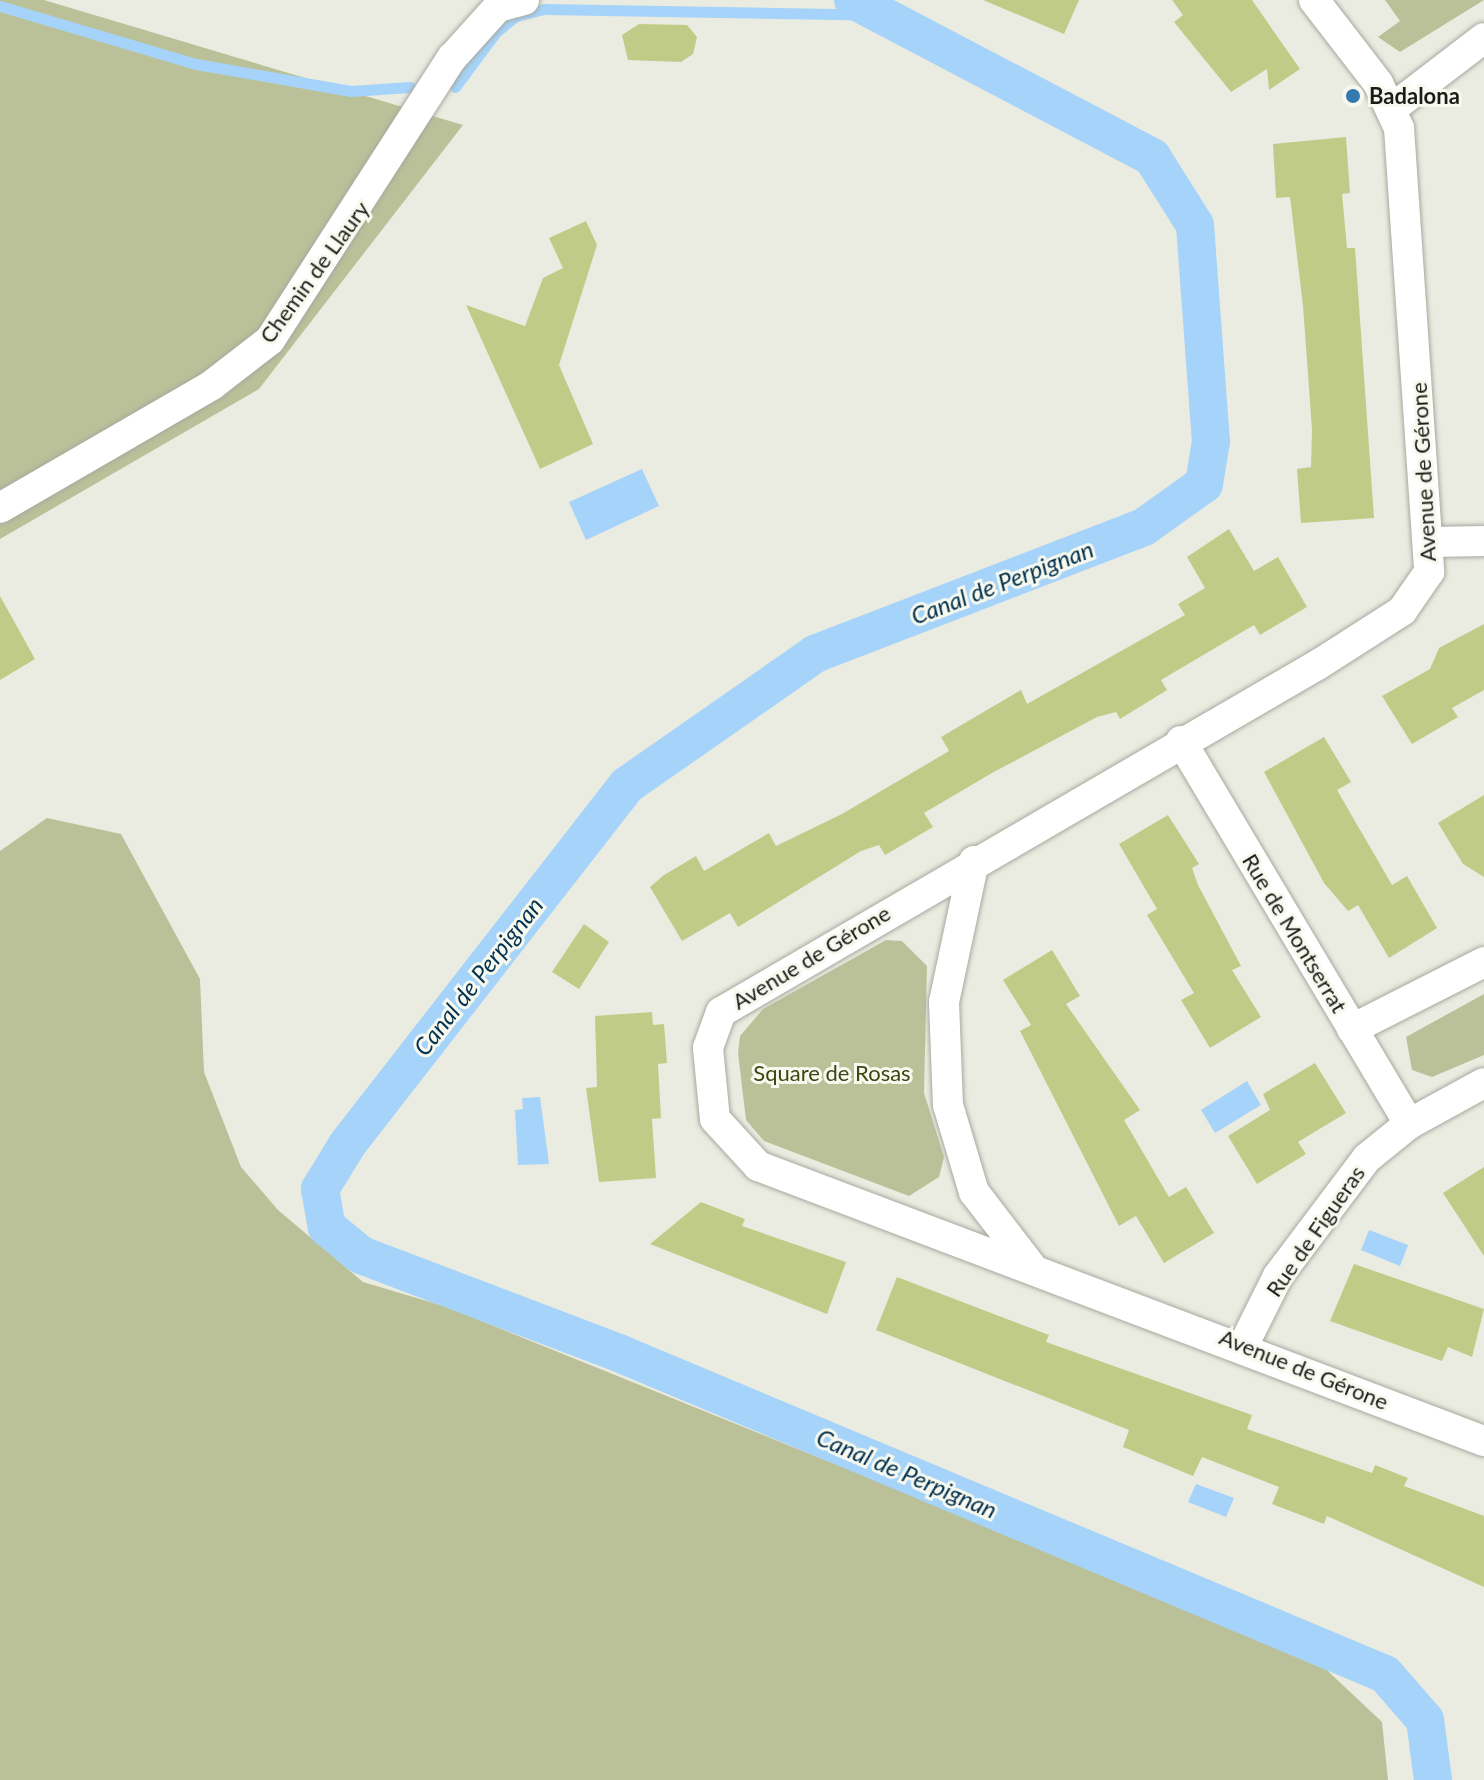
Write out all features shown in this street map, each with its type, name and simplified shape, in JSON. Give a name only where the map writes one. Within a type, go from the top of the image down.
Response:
[{"type":"street","name":"Chemin de Llaury","points":[[0,508],[212,385],[270,340],[452,58],[498,7],[524,0]]},
{"type":"street","points":[[1314,0],[1394,107],[1484,38]]},
{"type":"street","name":"Avenue de Gérone","points":[[1394,107],[1432,542],[1429,572],[1402,611],[721,1012],[708,1048],[715,1119],[758,1166],[1244,1344],[1483,1438]]},
{"type":"street","points":[[1432,542],[1484,541]]},
{"type":"street","name":"Rue de Montserrat","points":[[1181,741],[1409,1124]]},
{"type":"street","points":[[974,861],[944,1002],[948,1105],[974,1192],[1033,1269]]},
{"type":"street","points":[[1352,1029],[1484,962]]},
{"type":"street","name":"Rue de Figueras","points":[[1244,1344],[1278,1276],[1322,1213],[1367,1158],[1409,1124],[1484,1083]]},
{"type":"green space","points":[[0,0],[44,0],[463,125],[259,389],[0,539]]},
{"type":"green space","points":[[1385,0],[1484,0],[1400,52],[1378,37],[1400,21]]},
{"type":"green space","points":[[47,818],[121,834],[200,979],[204,1072],[241,1167],[278,1210],[363,1282],[447,1307],[1314,1658],[1382,1722],[1388,1780],[0,1780],[0,851]]},
{"type":"green space","name":"Square de Rosas","points":[[886,940],[902,941],[927,966],[924,1093],[944,1157],[939,1177],[909,1196],[764,1141],[746,1120],[738,1053],[740,1036],[763,1009]]},
{"type":"green space","points":[[1484,994],[1484,1055],[1432,1077],[1412,1070],[1406,1037]]},
{"type":"water","points":[[642,469],[659,506],[586,540],[569,502]]},
{"type":"water","points":[[1247,1081],[1261,1105],[1215,1133],[1201,1110]]},
{"type":"water","points":[[540,1097],[549,1164],[518,1165],[515,1110],[523,1109],[522,1098]]},
{"type":"water","points":[[1369,1230],[1408,1245],[1400,1266],[1361,1250]]},
{"type":"water","points":[[1196,1484],[1234,1498],[1226,1517],[1188,1502]]},
{"type":"building","points":[[983,0],[1079,0],[1064,34]]},
{"type":"building","points":[[1172,0],[1252,0],[1300,69],[1269,90],[1267,69],[1231,92],[1174,22],[1183,15]]},
{"type":"building","points":[[639,24],[687,25],[697,37],[693,54],[681,62],[628,60],[622,35]]},
{"type":"building","points":[[1346,137],[1350,193],[1342,194],[1347,248],[1355,248],[1374,518],[1301,523],[1297,469],[1311,467],[1312,429],[1303,306],[1290,197],[1276,198],[1273,144]]},
{"type":"building","points":[[586,221],[597,245],[559,365],[593,444],[540,469],[466,305],[525,326],[543,278],[563,268],[549,238]]},
{"type":"building","points":[[1229,529],[1254,571],[1278,557],[1307,607],[1260,635],[1254,625],[1161,680],[1167,690],[1120,719],[1116,712],[1097,717],[992,773],[924,813],[933,827],[885,855],[879,845],[861,851],[738,927],[730,913],[682,941],[650,887],[664,875],[696,856],[704,871],[769,833],[776,846],[842,814],[949,751],[941,737],[1021,690],[1027,704],[1185,615],[1178,604],[1205,588],[1187,557]]},
{"type":"building","points":[[0,596],[35,659],[0,680]]},
{"type":"building","points":[[1484,624],[1484,690],[1452,708],[1458,717],[1412,744],[1382,696],[1430,669],[1439,648]]},
{"type":"building","points":[[1324,737],[1351,782],[1337,790],[1392,885],[1407,876],[1437,928],[1389,958],[1358,905],[1348,911],[1324,883],[1264,772]]},
{"type":"building","points":[[1484,795],[1484,877],[1463,864],[1438,823]]},
{"type":"building","points":[[1168,815],[1199,864],[1192,868],[1198,885],[1241,966],[1232,970],[1261,1017],[1210,1048],[1181,1000],[1194,993],[1147,915],[1157,909],[1119,844]]},
{"type":"building","points":[[584,924],[609,942],[579,989],[552,972]]},
{"type":"building","points":[[1052,950],[1080,996],[1066,1004],[1140,1110],[1124,1120],[1169,1197],[1186,1187],[1214,1233],[1164,1263],[1136,1216],[1119,1226],[1020,1031],[1031,1025],[1003,980]]},
{"type":"building","points":[[652,1012],[653,1025],[664,1024],[667,1063],[658,1064],[661,1118],[652,1119],[656,1178],[599,1182],[586,1088],[597,1087],[595,1016]]},
{"type":"building","points":[[1315,1063],[1346,1113],[1298,1142],[1306,1154],[1257,1184],[1228,1136],[1270,1110],[1263,1094]]},
{"type":"building","points":[[1484,1167],[1484,1256],[1443,1193]]},
{"type":"building","points":[[701,1202],[745,1219],[742,1226],[846,1262],[827,1314],[650,1244]]},
{"type":"building","points":[[1354,1264],[1484,1309],[1472,1357],[1448,1347],[1442,1361],[1330,1321]]},
{"type":"building","points":[[897,1277],[1049,1335],[1046,1342],[1252,1415],[1247,1429],[1372,1473],[1375,1465],[1408,1478],[1404,1486],[1484,1516],[1484,1587],[1327,1516],[1324,1524],[1272,1504],[1279,1487],[1202,1457],[1193,1476],[1123,1447],[1129,1430],[876,1330]]},
{"type":"waterway","name":"Canal de Perpignan","points":[[853,0],[1152,157],[1195,225],[1211,441],[1204,484],[1144,527],[815,654],[627,785],[347,1145],[320,1189],[327,1227],[361,1255],[621,1354],[1385,1674],[1425,1720],[1433,1780]]},
{"type":"waterway","points":[[0,6],[196,64],[351,91],[410,87]]},
{"type":"waterway","points":[[455,87],[496,32],[516,16],[545,9],[880,15]]},
{"type":"place","name":"Badalona","points":[[1353,96]]}]
